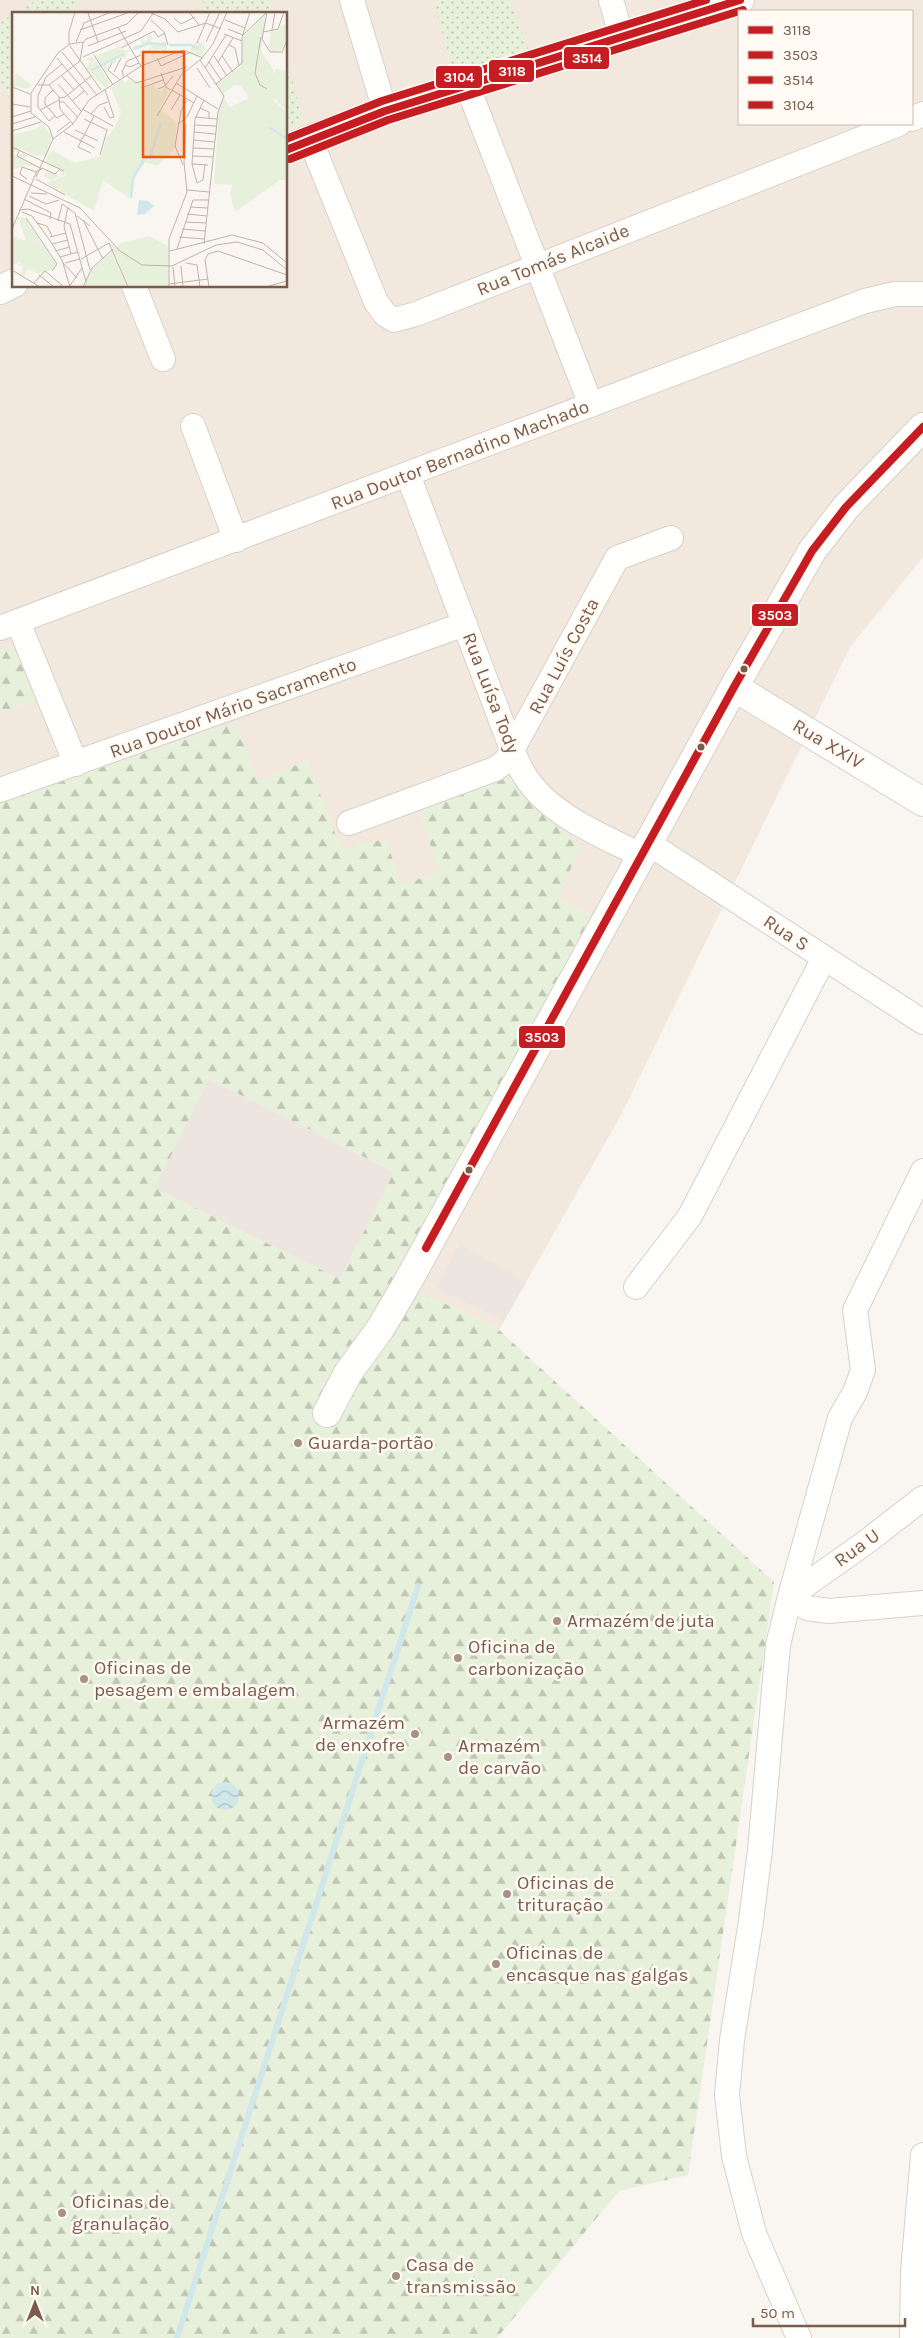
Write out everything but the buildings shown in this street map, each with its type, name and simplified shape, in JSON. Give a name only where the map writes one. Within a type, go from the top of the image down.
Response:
[{"type":"street","points":[[352,0],[385,111]]},
{"type":"street","points":[[611,0],[622,38]]},
{"type":"street","points":[[288,149],[310,138],[385,111],[740,0]]},
{"type":"street","points":[[467,85],[591,405]]},
{"type":"street","name":"Rua Tomás Alcaide","points":[[310,138],[376,302],[385,314],[394,320],[416,314],[896,125]]},
{"type":"street","points":[[0,290],[12,284]]},
{"type":"street","points":[[135,288],[163,358]]},
{"type":"street","name":"Rua Doutor Bernadino Machado","points":[[9,625],[865,301],[895,294],[923,294]]},
{"type":"street","points":[[193,426],[236,540]]},
{"type":"street","points":[[327,1413],[348,1373],[380,1329],[406,1285],[734,686],[812,551],[846,507],[923,427]]},
{"type":"street","name":"Rua Luísa Tody","points":[[408,475],[513,752],[525,777],[541,796],[560,812],[645,850]]},
{"type":"street","name":"Rua Luís Costa","points":[[349,823],[494,769],[506,761],[513,752],[617,558],[671,538]]},
{"type":"street","name":"Rua Doutor Mário Sacramento","points":[[0,790],[464,624]]},
{"type":"street","points":[[9,625],[76,764]]},
{"type":"street","name":"Rua XXIV","points":[[734,686],[923,802]]},
{"type":"street","name":"Rua S","points":[[645,850],[824,958],[923,1022]]},
{"type":"street","points":[[636,1287],[690,1216],[824,958]]},
{"type":"street","points":[[799,2338],[754,2233],[734,2156],[727,2095],[732,2040],[758,1859],[778,1645],[840,1418],[855,1392],[863,1370],[855,1310],[923,1171]]},
{"type":"street","name":"Rua U","points":[[790,1596],[865,1543],[923,1498]]},
{"type":"street","points":[[790,1596],[807,1608],[829,1611],[923,1602]]},
{"type":"street","points":[[912,2338],[913,2271],[923,2155]]},
{"type":"shaded area","points":[[0,0],[923,0],[923,557],[850,647],[621,1115],[499,1330],[394,1279],[593,917],[558,898],[440,872],[401,886],[341,850],[307,760],[257,782],[237,722],[0,802],[0,713],[38,699],[12,647],[0,650]]},
{"type":"shaded area","points":[[209,1079],[394,1172],[340,1279],[154,1188]]},
{"type":"shaded area","points":[[460,1244],[526,1282],[504,1321],[436,1288]]},
{"type":"green space","points":[[37,0],[82,0],[75,5],[78,12],[17,12]]},
{"type":"green space","points":[[202,0],[269,0],[272,12],[206,12]]},
{"type":"green space","points":[[433,0],[510,0],[528,49],[454,73]]},
{"type":"green space","points":[[12,15],[12,97],[9,99],[0,80],[0,22]]},
{"type":"green space","points":[[288,67],[304,120],[288,128]]},
{"type":"green space","points":[[12,647],[39,699],[0,713],[0,650]]},
{"type":"green space","points":[[237,722],[257,782],[307,760],[341,849],[386,839],[401,885],[440,872],[418,810],[506,776],[580,847],[558,898],[593,917],[394,1279],[499,1330],[774,1582],[688,2175],[619,2191],[497,2338],[0,2338],[0,802]],"holes":[[[209,1079],[394,1172],[340,1279],[155,1188]]]},
{"type":"water","points":[[225,1782],[235,1786],[239,1796],[235,1806],[225,1810],[215,1806],[211,1796],[215,1786]]},
{"type":"waterway","points":[[177,2338],[418,1586]]},
{"type":"transit line","name":"3104","points":[[288,138],[382,101],[706,0]]},
{"type":"transit line","name":"3118","points":[[288,149],[385,111],[740,0]]},
{"type":"transit line","name":"3514","points":[[290,159],[388,120],[738,12]]},
{"type":"transit line","name":"3503","points":[[426,1248],[734,687],[812,551],[846,507],[923,427]]},
{"type":"place","name":"Guarda-portão","points":[[298,1443]]},
{"type":"place","name":"Armazém de juta","points":[[557,1621]]},
{"type":"place","name":"Oficina de carbonização","points":[[458,1658]]},
{"type":"place","name":"Oficinas de pesagem e embalagem","points":[[84,1679]]},
{"type":"place","name":"Armazém de enxofre","points":[[415,1734]]},
{"type":"place","name":"Armazém de carvão","points":[[448,1757]]},
{"type":"place","name":"Oficinas de trituração","points":[[507,1894]]},
{"type":"place","name":"Oficinas de encasque nas galgas","points":[[496,1964]]},
{"type":"place","name":"Oficinas de granulação","points":[[62,2213]]},
{"type":"place","name":"Casa de transmissão","points":[[396,2276]]}]
